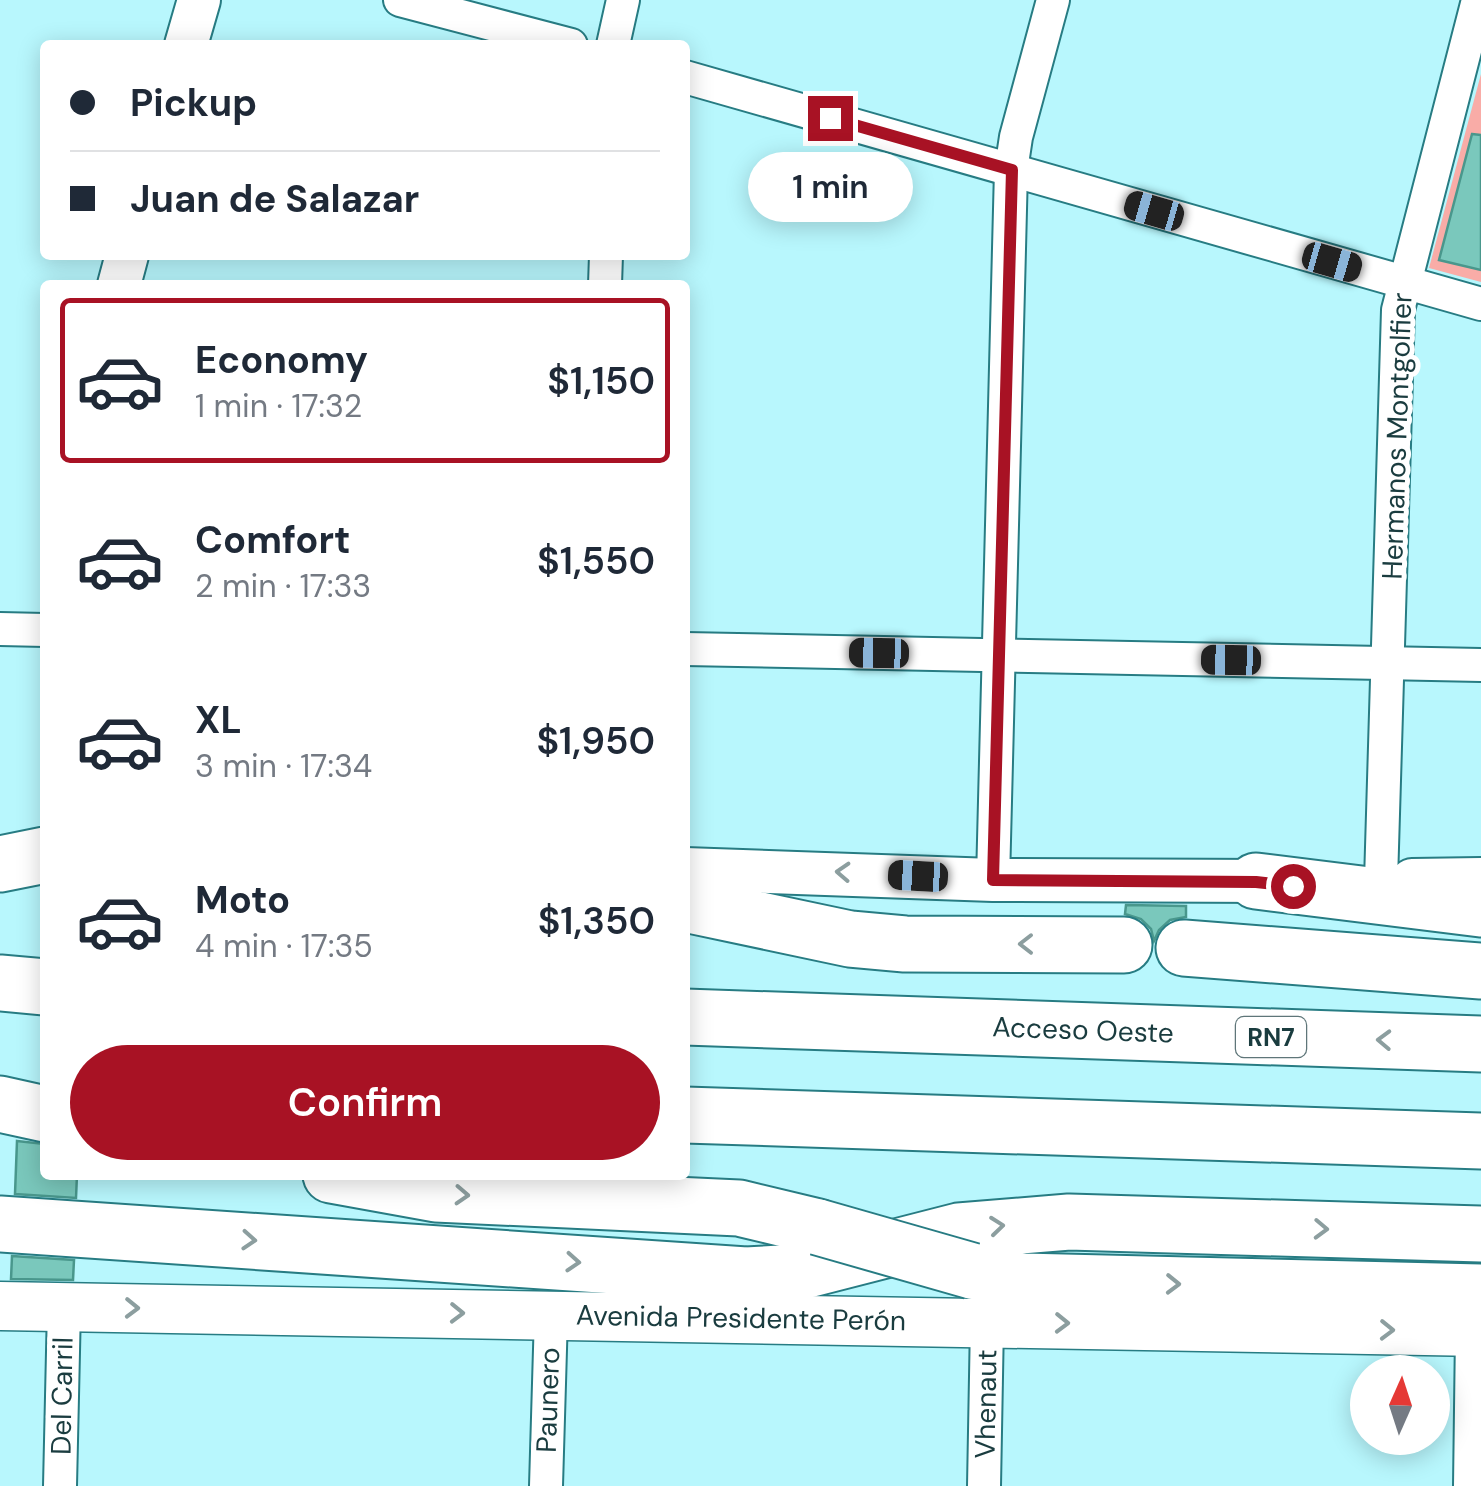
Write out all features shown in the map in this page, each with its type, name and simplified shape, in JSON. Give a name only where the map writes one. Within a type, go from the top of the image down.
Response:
[{"type":"highway","points":[[0,864],[40,856]]},
{"type":"highway","points":[[1256,882],[1481,910]]},
{"type":"highway","points":[[690,905],[850,940],[905,944],[1124,944]]},
{"type":"highway","points":[[1184,948],[1481,971]]},
{"type":"highway","points":[[0,983],[40,986]]},
{"type":"highway","name":"Acceso Oeste","points":[[690,1017],[1481,1044]]},
{"type":"highway","points":[[0,1082],[40,1086]]},
{"type":"highway","points":[[0,1104],[40,1113]]},
{"type":"highway","points":[[690,1115],[1481,1142]]},
{"type":"highway","points":[[359,1180],[436,1194],[739,1208],[1022,1282],[1478,1318]]},
{"type":"highway","points":[[16,1227],[746,1275],[798,1272],[959,1231],[1007,1225],[1069,1222],[1481,1234]]},
{"type":"main road","points":[[0,842],[40,846]]},
{"type":"main road","name":"Avenida Presidente Perón","points":[[0,1306],[988,1322],[1478,1318]]},
{"type":"street","points":[[187,40],[198,0]]},
{"type":"street","points":[[400,0],[551,40]]},
{"type":"street","points":[[614,40],[623,0]]},
{"type":"street","points":[[993,880],[996,655],[1012,170],[1016,137],[1053,0]]},
{"type":"street","name":"Hermanos Montgolfier","points":[[1381,881],[1398,329],[1403,282],[1478,0]]},
{"type":"street","points":[[690,78],[1481,304]]},
{"type":"street","points":[[0,630],[40,630]]},
{"type":"street","points":[[690,649],[1481,665]]},
{"type":"street","points":[[690,869],[993,880],[1481,879]]},
{"type":"street","name":"Del Carril","points":[[60,1486],[64,1306]]},
{"type":"street","name":"Paunero","points":[[546,1486],[551,1315]]},
{"type":"street","points":[[1470,1486],[1478,1318]]},
{"type":"street","name":"Vhenaut","points":[[984,1486],[988,1322]]},
{"type":"shaded area","points":[[1481,74],[1481,282],[1429,268]]},
{"type":"building","points":[[1472,134],[1481,135],[1481,270],[1439,260]]},
{"type":"building","points":[[1126,905],[1186,906],[1186,917],[1170,920],[1154,941],[1151,929],[1141,919],[1125,914]]},
{"type":"building","points":[[17,1141],[40,1143],[40,1180],[77,1180],[76,1198],[15,1194]]},
{"type":"building","points":[[12,1256],[74,1260],[73,1280],[11,1279]]},
{"type":"route","points":[[830,118],[1012,170],[996,655],[993,880],[1256,882],[1293,886]]}]
